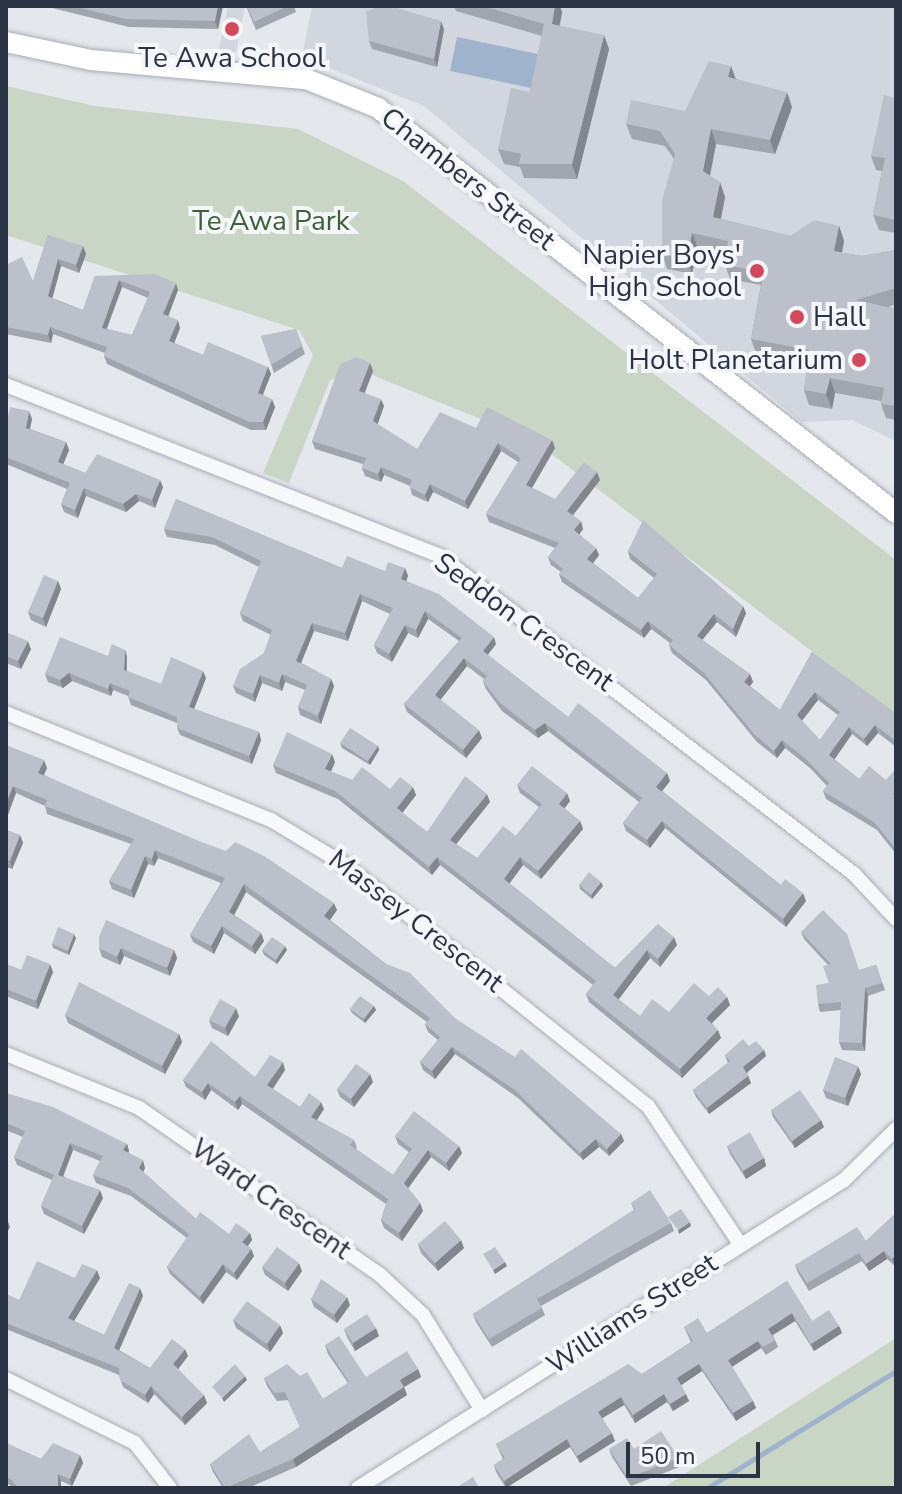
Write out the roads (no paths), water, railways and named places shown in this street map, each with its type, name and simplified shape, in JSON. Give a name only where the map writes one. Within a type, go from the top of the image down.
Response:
[{"type":"main road","name":"Chambers Street","points":[[6,42],[91,60],[306,79],[378,108],[896,513]]},
{"type":"street","name":"Seddon Crescent","points":[[6,385],[440,556],[854,874],[896,919]]},
{"type":"street","name":"Massey Crescent","points":[[6,713],[271,820],[347,866],[648,1106],[740,1244]]},
{"type":"street","name":"Ward Crescent","points":[[6,1054],[139,1108],[380,1275],[423,1315],[482,1410]]},
{"type":"street","name":"Williams Street","points":[[358,1488],[844,1180],[896,1129]]},
{"type":"street","points":[[6,1379],[135,1443],[170,1488]]},
{"type":"water","points":[[457,37],[538,54],[531,88],[450,71]]},
{"type":"waterway","points":[[707,1488],[896,1371]]},
{"type":"place","name":"Te Awa School","points":[[232,29]]},
{"type":"place","name":"Napier Boys' High School","points":[[757,271]]},
{"type":"place","name":"Hall","points":[[797,317]]},
{"type":"place","name":"Holt Planetarium","points":[[859,360]]},
{"type":"park label","name":"Te Awa Park","points":[[271,221]]}]
